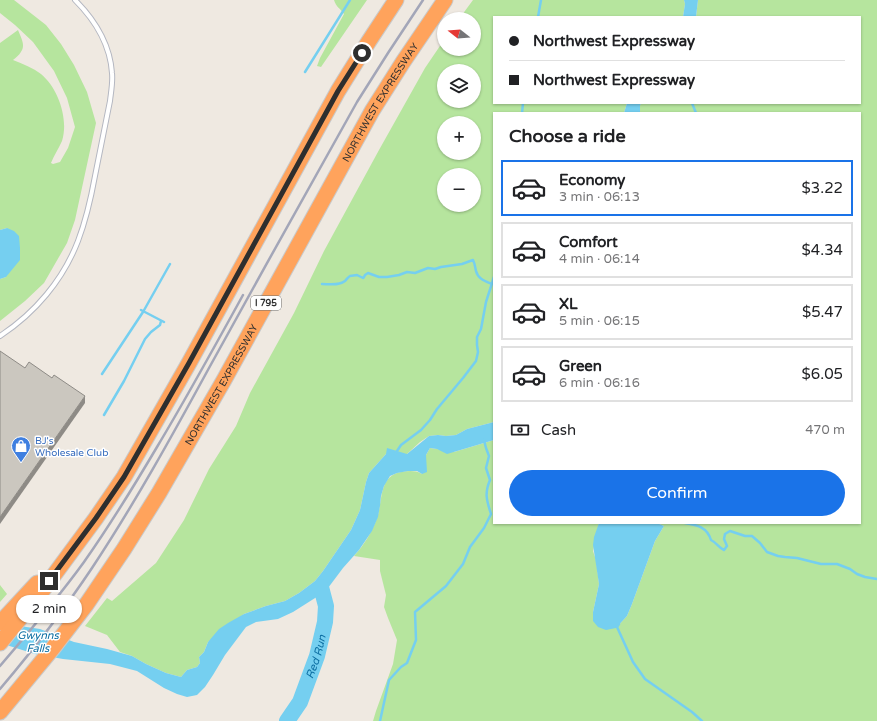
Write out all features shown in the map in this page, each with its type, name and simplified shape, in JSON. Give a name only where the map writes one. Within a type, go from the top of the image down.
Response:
[{"type":"highway","points":[[0,643],[35,593],[96,518],[124,477],[185,370],[338,91],[396,0]]},
{"type":"highway","name":"NORTHWEST EXPRESSWAY","points":[[0,712],[53,648],[86,605],[124,550],[159,493],[220,387],[372,111],[430,20],[445,0]]},
{"type":"highway","points":[[0,623],[35,593]]},
{"type":"lane","points":[[0,336],[14,327],[31,312],[59,279],[72,256],[84,224],[91,196],[110,101],[112,74],[108,49],[100,32],[92,19],[76,0]]},
{"type":"green space","points":[[0,0],[14,0],[46,25],[61,44],[74,65],[87,92],[96,123],[75,220],[67,243],[44,283],[25,301],[0,321],[0,279],[6,277],[7,228],[0,230],[0,43],[18,30],[23,46],[21,53],[13,60],[41,74],[47,80],[57,96],[63,114],[64,132],[62,141],[51,163],[53,164],[60,162],[68,148],[75,127],[67,98],[54,71],[33,42],[0,13]]},
{"type":"green space","points":[[334,0],[367,0],[321,67],[317,66],[320,58],[344,14]]},
{"type":"green space","points":[[473,0],[684,0],[685,4],[683,16],[493,16],[493,104],[627,104],[624,112],[493,112],[493,422],[467,429],[456,435],[429,436],[407,454],[386,454],[369,473],[360,510],[351,530],[315,581],[285,601],[244,614],[208,642],[204,652],[199,657],[200,663],[197,667],[187,670],[181,677],[166,673],[132,656],[120,652],[107,635],[85,626],[107,598],[112,601],[156,563],[184,520],[209,469],[236,426],[250,393],[294,313],[324,251],[425,68],[437,50],[437,56],[481,56],[481,12],[464,12]]},
{"type":"green space","points":[[698,0],[877,0],[877,721],[373,721],[393,664],[397,640],[384,607],[386,595],[380,571],[380,560],[354,556],[367,538],[375,523],[379,512],[383,490],[388,479],[394,474],[401,472],[414,471],[422,474],[426,455],[430,448],[454,452],[493,440],[493,524],[599,524],[593,551],[596,560],[599,584],[593,612],[616,628],[627,616],[655,541],[664,526],[659,524],[861,524],[861,112],[640,112],[640,105],[861,104],[861,16],[696,16]]},
{"type":"green space","points":[[0,585],[7,594],[0,602]]},
{"type":"water","points":[[684,0],[698,0],[696,16],[683,16],[685,4]]},
{"type":"water","points":[[627,104],[641,104],[640,112],[624,112]]},
{"type":"water","points":[[7,228],[14,231],[19,236],[20,260],[6,277],[0,279],[0,230]]},
{"type":"water","name":"Gwynns Falls","points":[[493,422],[493,440],[447,454],[437,449],[430,448],[426,455],[427,472],[422,474],[417,471],[408,471],[390,476],[384,486],[378,517],[372,531],[359,550],[328,588],[323,593],[293,612],[278,619],[256,622],[246,627],[225,655],[205,687],[197,695],[187,697],[177,694],[164,688],[137,671],[110,664],[63,659],[35,654],[0,643],[0,623],[40,629],[74,642],[132,656],[166,673],[181,677],[187,670],[197,667],[200,663],[199,657],[204,652],[208,642],[219,629],[244,614],[285,601],[315,581],[351,530],[360,510],[369,473],[386,454],[387,448],[407,454],[429,436],[456,435],[467,429]]},
{"type":"water","points":[[599,524],[659,524],[664,526],[655,541],[627,616],[616,628],[606,630],[598,627],[593,621],[593,612],[599,584],[593,545]]},
{"type":"building","name":"BJ's Wholesale Club","points":[[0,351],[25,368],[29,362],[52,378],[54,375],[85,396],[0,517]]},
{"type":"waterway","points":[[305,72],[350,0]]},
{"type":"waterway","points":[[538,16],[541,0]]},
{"type":"waterway","points":[[522,112],[523,104]]},
{"type":"waterway","points":[[692,104],[696,112]]},
{"type":"waterway","points":[[322,284],[340,284],[350,276],[357,275],[363,278],[368,273],[379,277],[399,275],[407,272],[415,273],[428,268],[435,269],[462,264],[473,260],[478,276],[492,284]]},
{"type":"waterway","points":[[102,374],[143,312],[170,264]]},
{"type":"waterway","points":[[395,454],[401,445],[421,430],[430,420],[437,409],[476,361],[478,352],[477,337],[481,329],[486,302],[493,280]]},
{"type":"waterway","points":[[141,310],[164,322]]},
{"type":"waterway","points":[[104,415],[124,381],[145,339],[160,325],[161,321]]},
{"type":"waterway","points":[[380,721],[389,680],[401,667],[407,663],[416,640],[415,612],[446,586],[463,564],[470,547],[484,528],[491,514],[487,497],[487,489],[490,480],[486,468],[489,456],[484,440]]},
{"type":"waterway","points":[[689,524],[704,529],[711,540],[724,550],[727,546],[724,539],[725,534],[730,531],[745,536],[752,536],[767,552],[778,556],[797,558],[821,564],[837,564],[850,569],[857,574],[877,579]]},
{"type":"waterway","name":"Red Run","points":[[287,721],[300,702],[317,656],[325,622],[326,606],[321,587]]},
{"type":"waterway","points":[[619,624],[617,627],[633,662],[645,679],[692,712],[702,721]]},
{"type":"railway","points":[[0,689],[36,645],[70,599],[92,568],[123,519],[167,444],[357,102],[423,0]]},
{"type":"railway","points":[[0,666],[64,589],[103,534],[131,491],[168,428],[243,295]]},
{"type":"place","name":"BJ's Wholesale Club","points":[[21,463]]},
{"type":"route","points":[[49,581],[96,518],[124,477],[189,363],[338,91],[362,53]]}]
